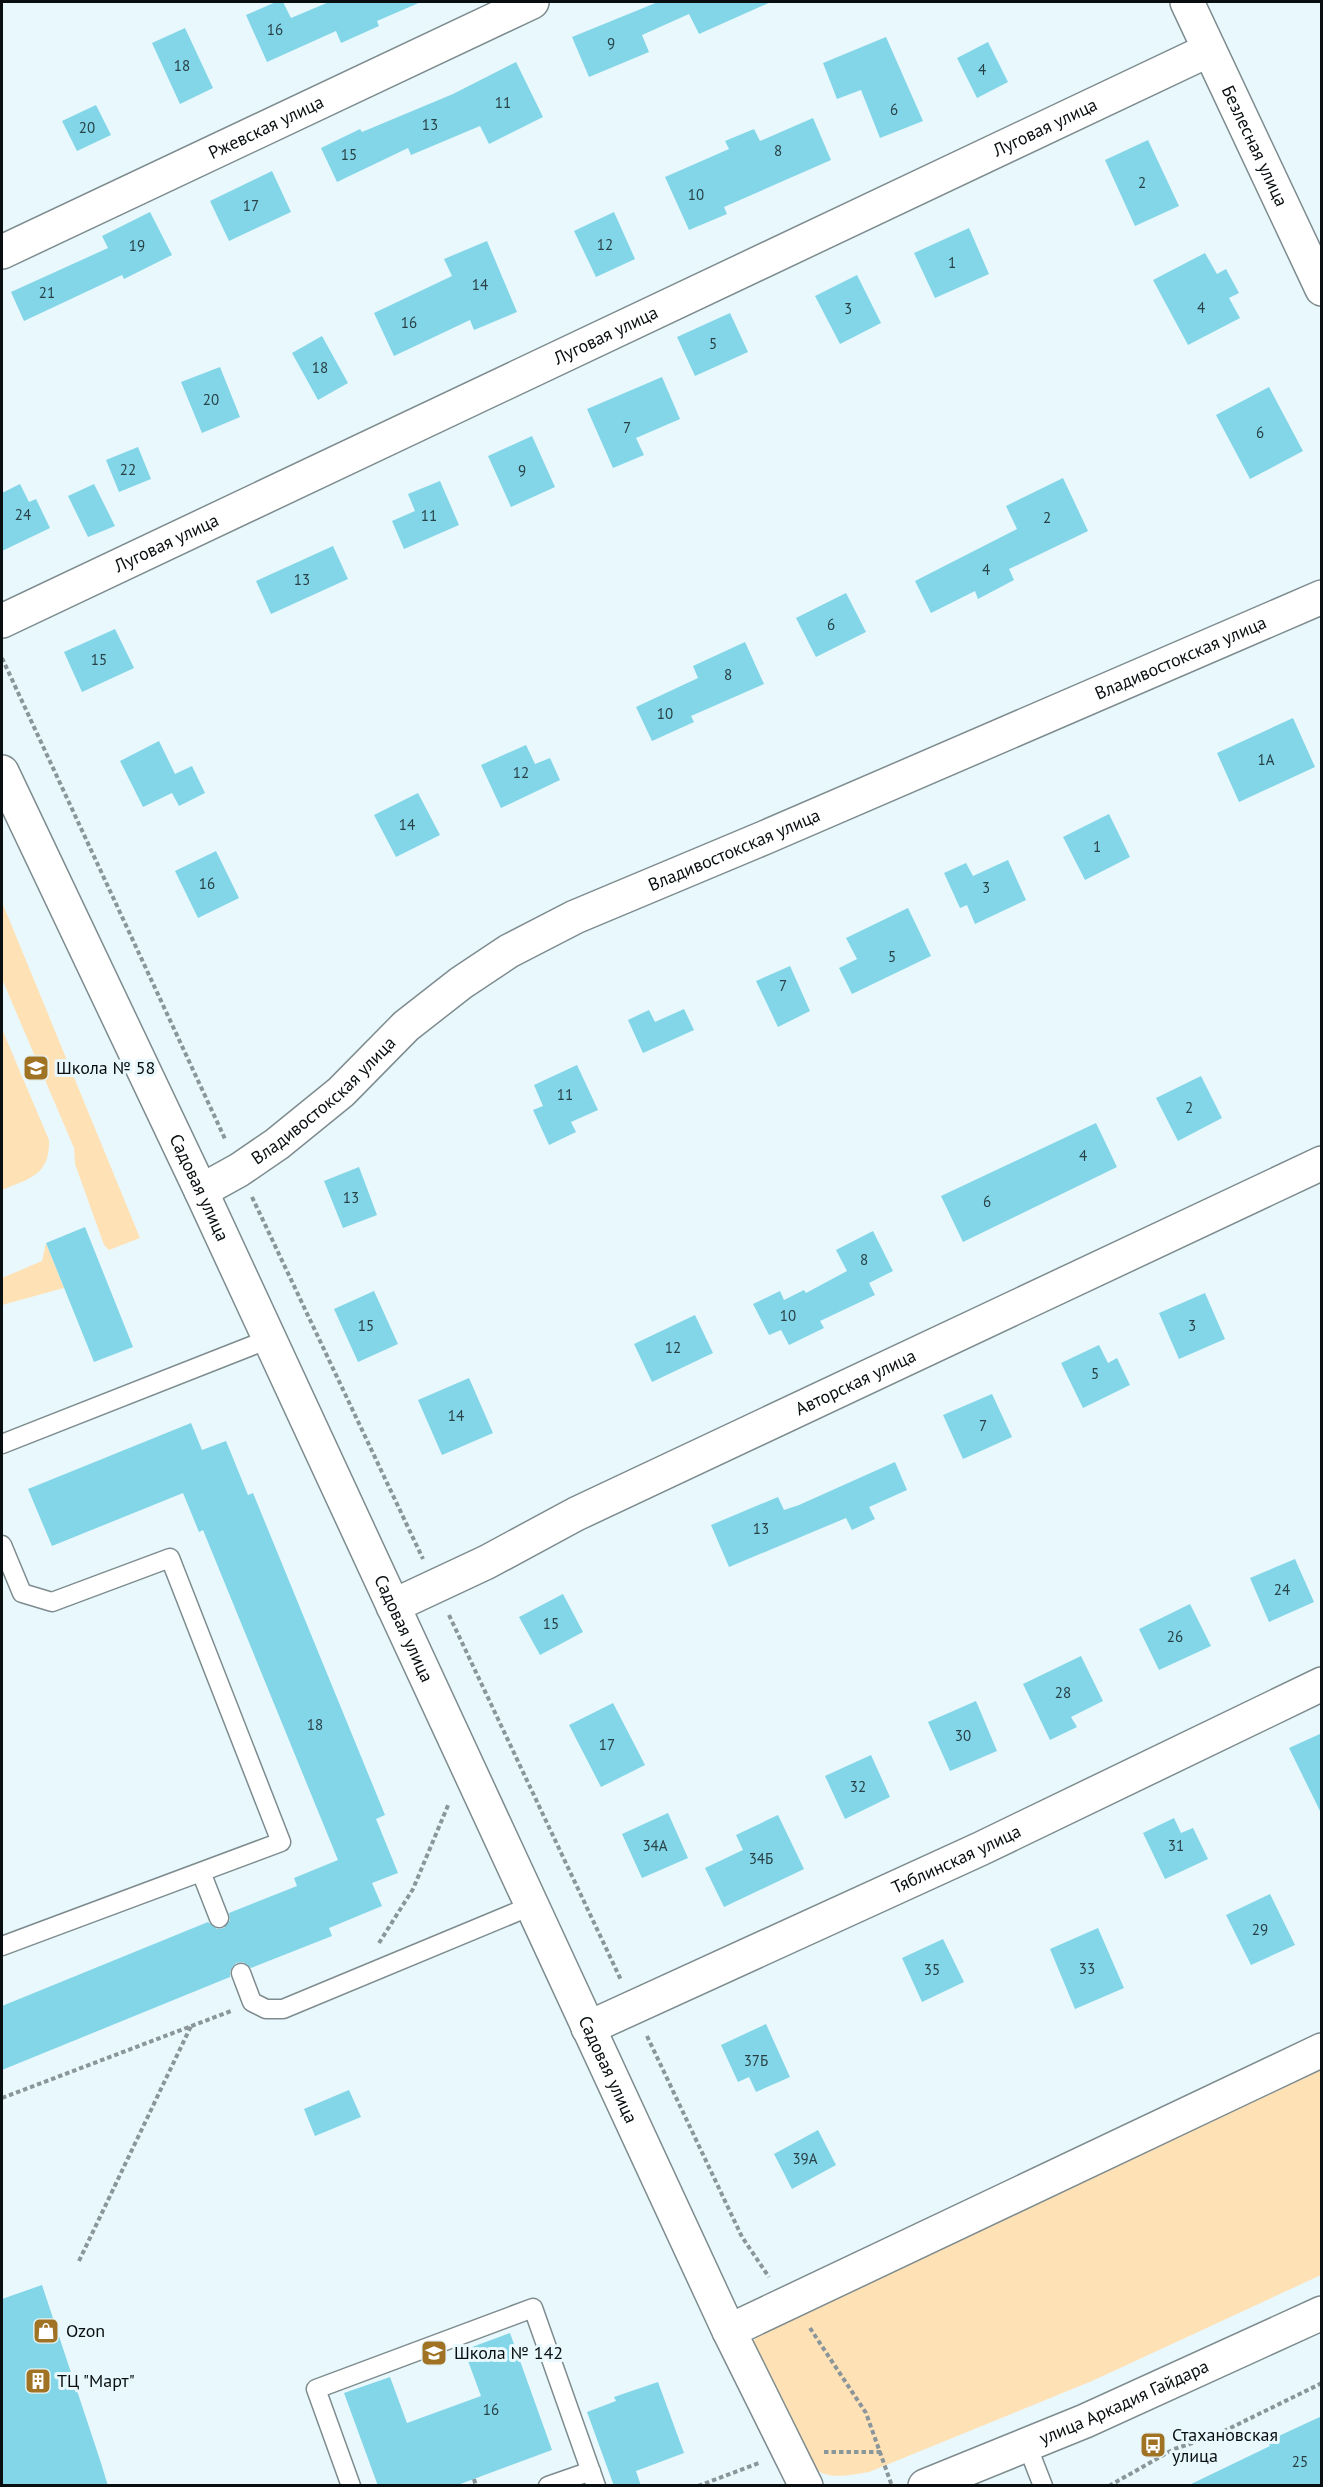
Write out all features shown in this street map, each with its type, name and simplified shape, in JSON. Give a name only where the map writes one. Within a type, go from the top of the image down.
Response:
[{"type":"street","name":"Ржевская улица","points":[[2,252],[532,2]]},
{"type":"street","name":"Безлесная улица","points":[[1187,2],[1322,289]]},
{"type":"street","name":"Луговая улица","points":[[2,621],[1209,50]]},
{"type":"street","name":"Владивостокская улица","points":[[201,1191],[239,1170],[277,1144],[341,1092],[406,1026],[461,982],[509,951],[575,917],[1322,597]]},
{"type":"street","name":"Садовая улица","points":[[2,772],[201,1191],[729,2331],[806,2486]]},
{"type":"street","name":"Авторская улица","points":[[393,1606],[487,1562],[576,1514],[1322,1163]]},
{"type":"street","name":"Тяблинская улица","points":[[588,2028],[980,1849],[1322,1683]]},
{"type":"street","points":[[729,2331],[1322,2050]]},
{"type":"street","name":"улица Аркадия Гайдара","points":[[925,2486],[1131,2401],[1322,2313]]},
{"type":"lane","points":[[2,1444],[269,1339]]},
{"type":"lane","points":[[2,1545],[22,1593],[52,1602],[170,1558],[281,1842],[2,1946]]},
{"type":"lane","points":[[201,1872],[219,1918]]},
{"type":"lane","points":[[241,1973],[252,2002],[266,2009],[283,2009],[531,1906]]},
{"type":"lane","points":[[351,2486],[316,2389],[533,2308],[594,2478],[548,2486]]},
{"type":"lane","points":[[1027,2445],[1043,2486]]},
{"type":"path","points":[[355,1979],[413,1889],[466,1764]]},
{"type":"path","points":[[2,2098],[252,2002]]},
{"type":"path","points":[[79,2260],[192,2025]]},
{"type":"path","points":[[1108,2486],[1174,2449],[1214,2436],[1322,2383]]},
{"type":"path","points":[[474,2479],[476,2486]]},
{"type":"shaded area","points":[[2,902],[140,1238],[109,1250],[104,1245],[75,1164],[74,1148],[2,979]]},
{"type":"shaded area","points":[[2,1029],[49,1140],[46,1161],[42,1168],[29,1178],[2,1190]]},
{"type":"shaded area","points":[[46,1243],[64,1288],[2,1305],[2,1278],[42,1261]]},
{"type":"shaded area","points":[[1321,2065],[1321,2275],[1092,2381],[869,2472],[833,2476],[822,2473],[813,2466],[793,2436],[750,2349],[760,2328]]},
{"type":"building","points":[[276,2],[283,2],[291,18],[329,2],[421,2],[377,21],[379,26],[341,43],[336,31],[267,62],[246,15]]},
{"type":"building","points":[[658,2],[771,2],[699,34],[689,14],[642,35],[649,52],[589,77],[572,37]]},
{"type":"building","points":[[185,28],[213,88],[180,104],[152,43]]},
{"type":"building","points":[[886,37],[923,121],[880,138],[861,90],[837,99],[823,63]]},
{"type":"building","points":[[988,42],[1008,82],[977,98],[957,58]]},
{"type":"building","points":[[516,62],[543,117],[489,144],[480,126],[411,155],[408,148],[337,182],[321,148],[360,129],[362,132],[453,94]]},
{"type":"building","points":[[96,105],[111,135],[77,151],[62,121]]},
{"type":"building","points":[[813,118],[831,160],[724,207],[727,214],[689,230],[665,177],[729,149],[725,141],[754,129],[760,141]]},
{"type":"building","points":[[1148,140],[1179,206],[1135,226],[1105,160]]},
{"type":"building","points":[[272,171],[291,212],[229,241],[210,201]]},
{"type":"building","points":[[150,212],[172,255],[124,279],[122,275],[24,321],[11,292],[108,248],[102,236]]},
{"type":"building","points":[[614,212],[635,259],[596,277],[574,231]]},
{"type":"building","points":[[969,228],[989,274],[935,298],[914,253]]},
{"type":"building","points":[[487,241],[517,312],[474,330],[470,320],[394,356],[374,313],[452,276],[444,259]]},
{"type":"building","points":[[1205,253],[1217,274],[1226,269],[1239,293],[1229,298],[1240,318],[1188,345],[1153,280]]},
{"type":"building","points":[[857,275],[881,323],[840,344],[815,296]]},
{"type":"building","points":[[730,313],[748,352],[695,376],[677,337]]},
{"type":"building","points":[[322,336],[348,383],[318,400],[292,353]]},
{"type":"building","points":[[220,367],[240,417],[202,433],[181,382]]},
{"type":"building","points":[[662,377],[680,419],[636,438],[644,455],[613,468],[587,409]]},
{"type":"building","points":[[1269,387],[1303,451],[1250,479],[1216,415]]},
{"type":"building","points":[[532,436],[555,487],[511,507],[488,456]]},
{"type":"building","points":[[138,447],[151,479],[119,492],[106,460]]},
{"type":"building","points":[[1063,478],[1088,531],[1009,569],[1014,580],[978,599],[975,591],[931,613],[915,581],[1017,529],[1006,506]]},
{"type":"building","points":[[440,481],[459,525],[404,549],[392,521],[415,511],[408,494]]},
{"type":"building","points":[[20,484],[29,502],[36,499],[50,528],[2,551],[2,493]]},
{"type":"building","points":[[94,484],[115,526],[88,537],[68,496]]},
{"type":"building","points":[[333,546],[348,579],[271,614],[256,581]]},
{"type":"building","points":[[846,593],[866,632],[816,657],[796,618]]},
{"type":"building","points":[[115,629],[134,668],[82,692],[64,652]]},
{"type":"building","points":[[745,642],[764,684],[691,716],[694,722],[652,741],[636,707],[698,678],[693,666]]},
{"type":"building","points":[[1293,718],[1315,767],[1239,802],[1217,753]]},
{"type":"building","points":[[159,741],[175,774],[192,766],[205,793],[179,806],[172,793],[143,807],[120,761]]},
{"type":"building","points":[[526,745],[535,764],[550,758],[560,780],[501,808],[481,765]]},
{"type":"building","points":[[418,793],[440,835],[396,857],[374,815]]},
{"type":"building","points":[[1109,814],[1130,857],[1085,880],[1063,837]]},
{"type":"building","points":[[216,851],[239,898],[198,918],[175,871]]},
{"type":"building","points":[[1008,860],[1026,900],[975,924],[967,905],[960,908],[944,873],[966,863],[973,876]]},
{"type":"building","points":[[908,908],[931,956],[852,994],[839,968],[857,959],[846,938]]},
{"type":"building","points":[[790,966],[810,1011],[778,1027],[756,981]]},
{"type":"building","points":[[684,1009],[694,1030],[643,1053],[628,1020],[649,1010],[655,1022]]},
{"type":"building","points":[[577,1065],[598,1110],[571,1122],[576,1132],[549,1145],[533,1110],[543,1106],[534,1085]]},
{"type":"building","points":[[1201,1076],[1222,1118],[1178,1141],[1156,1098]]},
{"type":"building","points":[[1096,1123],[1117,1167],[963,1242],[941,1196]]},
{"type":"building","points":[[359,1167],[377,1215],[343,1228],[324,1181]]},
{"type":"building","points":[[85,1227],[133,1347],[94,1362],[46,1243]]},
{"type":"building","points":[[873,1231],[893,1271],[869,1283],[875,1295],[820,1321],[824,1328],[789,1345],[781,1330],[769,1335],[753,1304],[780,1291],[784,1300],[804,1290],[806,1293],[847,1271],[836,1250]]},
{"type":"building","points":[[374,1291],[398,1344],[358,1362],[334,1309]]},
{"type":"building","points":[[1205,1293],[1225,1339],[1179,1359],[1159,1313]]},
{"type":"building","points":[[695,1315],[713,1353],[652,1382],[634,1344]]},
{"type":"building","points":[[1099,1345],[1108,1363],[1117,1358],[1130,1385],[1083,1408],[1061,1363]]},
{"type":"building","points":[[469,1378],[493,1433],[442,1455],[418,1400]]},
{"type":"building","points":[[992,1394],[1012,1437],[963,1459],[943,1415]]},
{"type":"building","points":[[191,1423],[202,1450],[226,1441],[248,1495],[253,1493],[385,1815],[376,1819],[398,1873],[372,1883],[382,1906],[329,1928],[332,1936],[251,1968],[243,1962],[236,1963],[230,1971],[230,1977],[2,2070],[2,2006],[208,1922],[217,1929],[224,1928],[230,1920],[229,1913],[297,1886],[294,1878],[338,1860],[203,1530],[199,1532],[183,1493],[52,1546],[28,1489]]},
{"type":"building","points":[[895,1462],[907,1490],[869,1507],[875,1519],[852,1530],[846,1518],[729,1567],[711,1525],[778,1497],[784,1510],[799,1505]]},
{"type":"building","points":[[1295,1559],[1314,1602],[1269,1622],[1250,1578]]},
{"type":"building","points":[[563,1594],[583,1632],[540,1655],[519,1617]]},
{"type":"building","points":[[1190,1604],[1211,1646],[1159,1670],[1139,1629]]},
{"type":"building","points":[[1081,1656],[1103,1701],[1071,1717],[1077,1727],[1050,1740],[1023,1684]]},
{"type":"building","points":[[976,1701],[997,1751],[950,1771],[928,1722]]},
{"type":"building","points":[[613,1703],[645,1765],[601,1787],[569,1725]]},
{"type":"building","points":[[1322,1733],[1322,1815],[1289,1748]]},
{"type":"building","points":[[871,1755],[890,1797],[845,1819],[825,1776]]},
{"type":"building","points":[[668,1813],[688,1858],[642,1878],[622,1834]]},
{"type":"building","points":[[778,1815],[804,1869],[724,1907],[705,1868],[743,1850],[736,1835]]},
{"type":"building","points":[[1174,1818],[1181,1833],[1193,1828],[1208,1859],[1165,1879],[1143,1833]]},
{"type":"building","points":[[1270,1894],[1295,1945],[1251,1965],[1226,1915]]},
{"type":"building","points":[[1098,1928],[1124,1988],[1075,2009],[1050,1949]]},
{"type":"building","points":[[943,1939],[964,1982],[922,2002],[902,1958]]},
{"type":"building","points":[[766,2024],[790,2077],[756,2092],[749,2077],[738,2082],[721,2045]]},
{"type":"building","points":[[349,2090],[361,2117],[315,2136],[304,2109]]},
{"type":"building","points":[[818,2130],[836,2165],[792,2189],[774,2154]]},
{"type":"building","name":"ТЦ \"Март\"","points":[[42,2285],[108,2486],[2,2486],[2,2299]]},
{"type":"building","points":[[510,2333],[552,2450],[455,2486],[378,2486],[344,2393],[390,2377],[407,2423],[481,2396],[464,2350]]},
{"type":"building","points":[[658,2382],[684,2453],[636,2471],[641,2486],[614,2486],[587,2412],[616,2401],[614,2397]]},
{"type":"building","points":[[1322,2416],[1322,2486],[1187,2486],[1270,2446],[1268,2441]]},
{"type":"place","name":"Школа № 58","points":[[36,1068]]},
{"type":"place","name":"Ozon","points":[[46,2331]]},
{"type":"place","name":"Школа № 142","points":[[434,2353]]},
{"type":"place","name":"ТЦ \"Март\"","points":[[38,2381]]},
{"type":"place","name":"Стахановская улица","points":[[1153,2445]]}]
